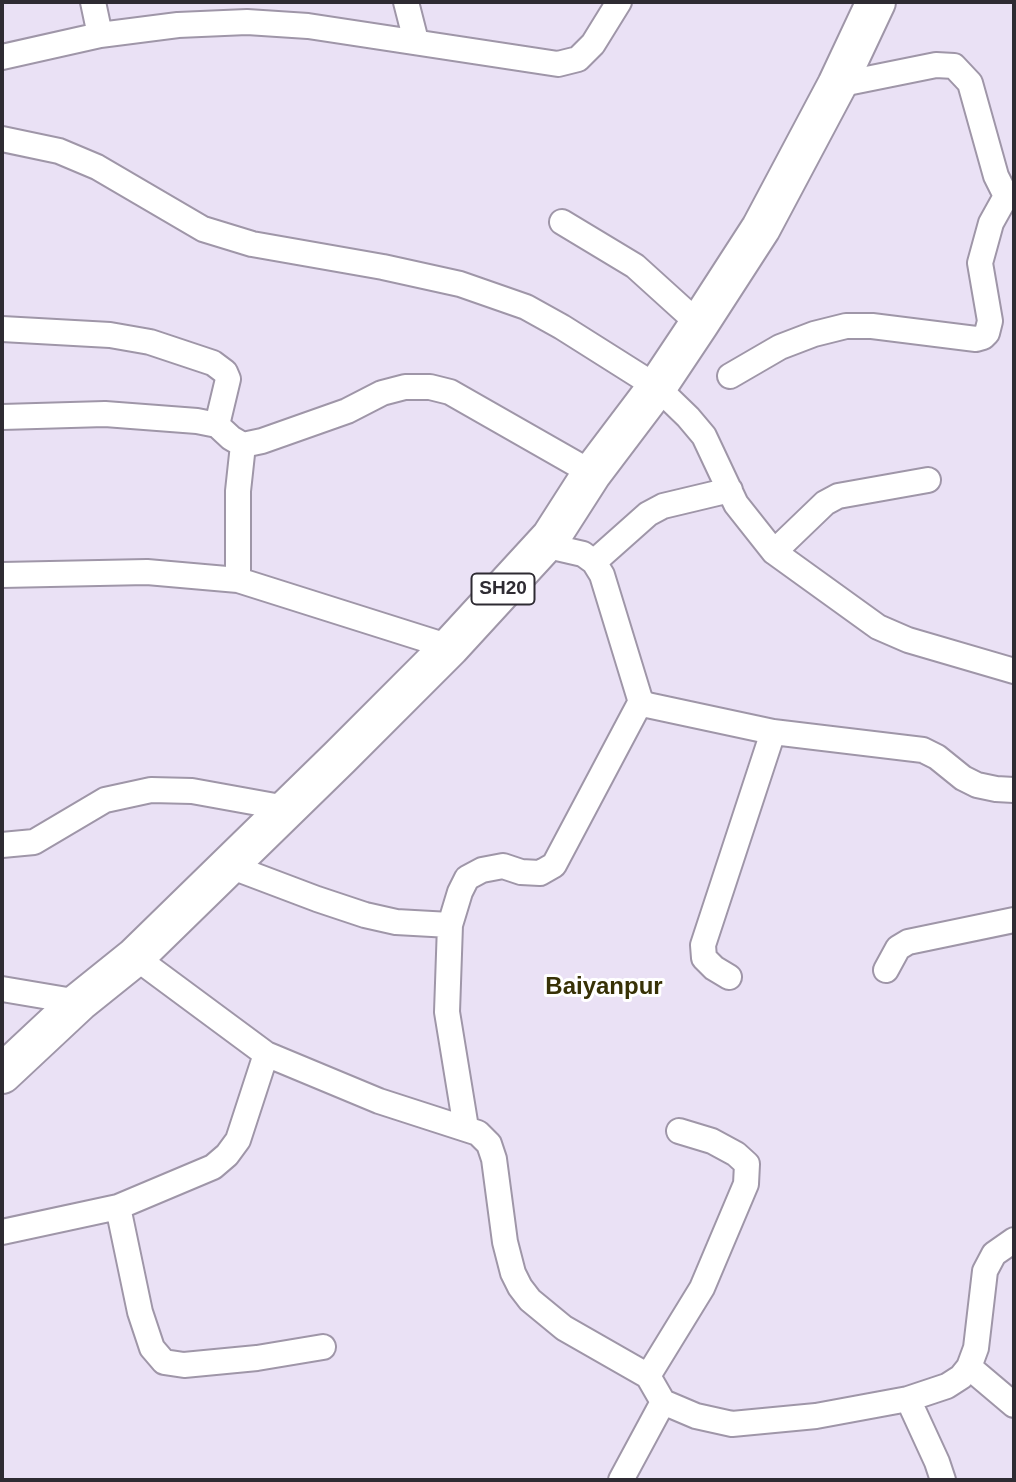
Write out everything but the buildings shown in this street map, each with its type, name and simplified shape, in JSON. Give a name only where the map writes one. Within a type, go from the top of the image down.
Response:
[{"type":"main road","name":"SH20","points":[[2,1074],[79,1002],[135,957],[450,647],[544,545],[592,473],[657,387],[761,228],[837,85],[876,2]]},
{"type":"street","points":[[93,2],[100,35]]},
{"type":"street","points":[[406,2],[416,41]]},
{"type":"street","points":[[2,57],[100,35],[178,25],[247,22],[308,26],[558,64],[578,59],[586,52],[619,2]]},
{"type":"street","points":[[730,376],[780,347],[814,334],[846,327],[872,326],[976,339],[988,332],[990,321],[980,263],[991,223],[1010,196],[996,176],[970,83],[954,66],[936,65],[837,85]]},
{"type":"street","points":[[2,139],[59,151],[97,167],[204,229],[252,244],[383,267],[460,284],[526,307],[657,387],[688,417],[704,436],[736,503],[774,552],[878,627],[908,640],[1014,671]]},
{"type":"street","points":[[562,222],[635,266],[699,324]]},
{"type":"street","points":[[2,329],[110,335],[150,342],[213,363],[225,372],[228,379],[217,425]]},
{"type":"street","points":[[2,417],[105,414],[197,421],[217,425],[243,445],[262,442],[347,411],[382,393],[405,387],[430,387],[450,392],[592,473]]},
{"type":"street","points":[[238,580],[237,491],[243,445]]},
{"type":"street","points":[[774,552],[825,503],[838,496],[928,480]]},
{"type":"street","points":[[594,562],[648,514],[663,506],[730,490]]},
{"type":"street","points":[[544,545],[583,554],[594,562],[602,575],[641,701],[653,708],[773,732],[923,750],[977,785],[1014,790]]},
{"type":"street","points":[[2,575],[147,572],[238,580],[450,647]]},
{"type":"street","points":[[466,1128],[447,1012],[450,925],[460,892],[467,878],[482,870],[503,866],[522,872],[540,873],[554,866],[641,701]]},
{"type":"street","points":[[729,977],[714,968],[705,958],[703,945],[773,732]]},
{"type":"street","points":[[2,845],[33,842],[105,800],[151,790],[192,791],[286,808]]},
{"type":"street","points":[[227,865],[317,900],[365,915],[396,922],[450,925]]},
{"type":"street","points":[[886,970],[898,948],[908,942],[1014,920]]},
{"type":"street","points":[[135,957],[266,1054],[380,1101],[478,1133],[489,1144],[494,1159],[505,1242],[513,1273],[530,1300],[564,1328],[648,1376],[663,1402],[696,1416],[732,1424],[817,1416],[908,1399],[947,1386],[961,1377],[969,1367],[976,1348],[985,1271],[994,1254],[1014,1240]]},
{"type":"street","points":[[2,989],[79,1002]]},
{"type":"street","points":[[2,1232],[118,1207],[213,1167],[227,1156],[238,1140],[266,1054]]},
{"type":"street","points":[[648,1376],[702,1289],[746,1184],[747,1164],[736,1154],[712,1141],[679,1131]]},
{"type":"street","points":[[118,1207],[140,1312],[152,1348],[164,1362],[184,1365],[323,1347]]},
{"type":"street","points":[[969,1367],[1014,1405]]},
{"type":"street","points":[[908,1399],[943,1480]]},
{"type":"street","points":[[621,1480],[663,1402]]},
{"type":"district","name":"Baiyanpur","points":[[604,987]]}]
